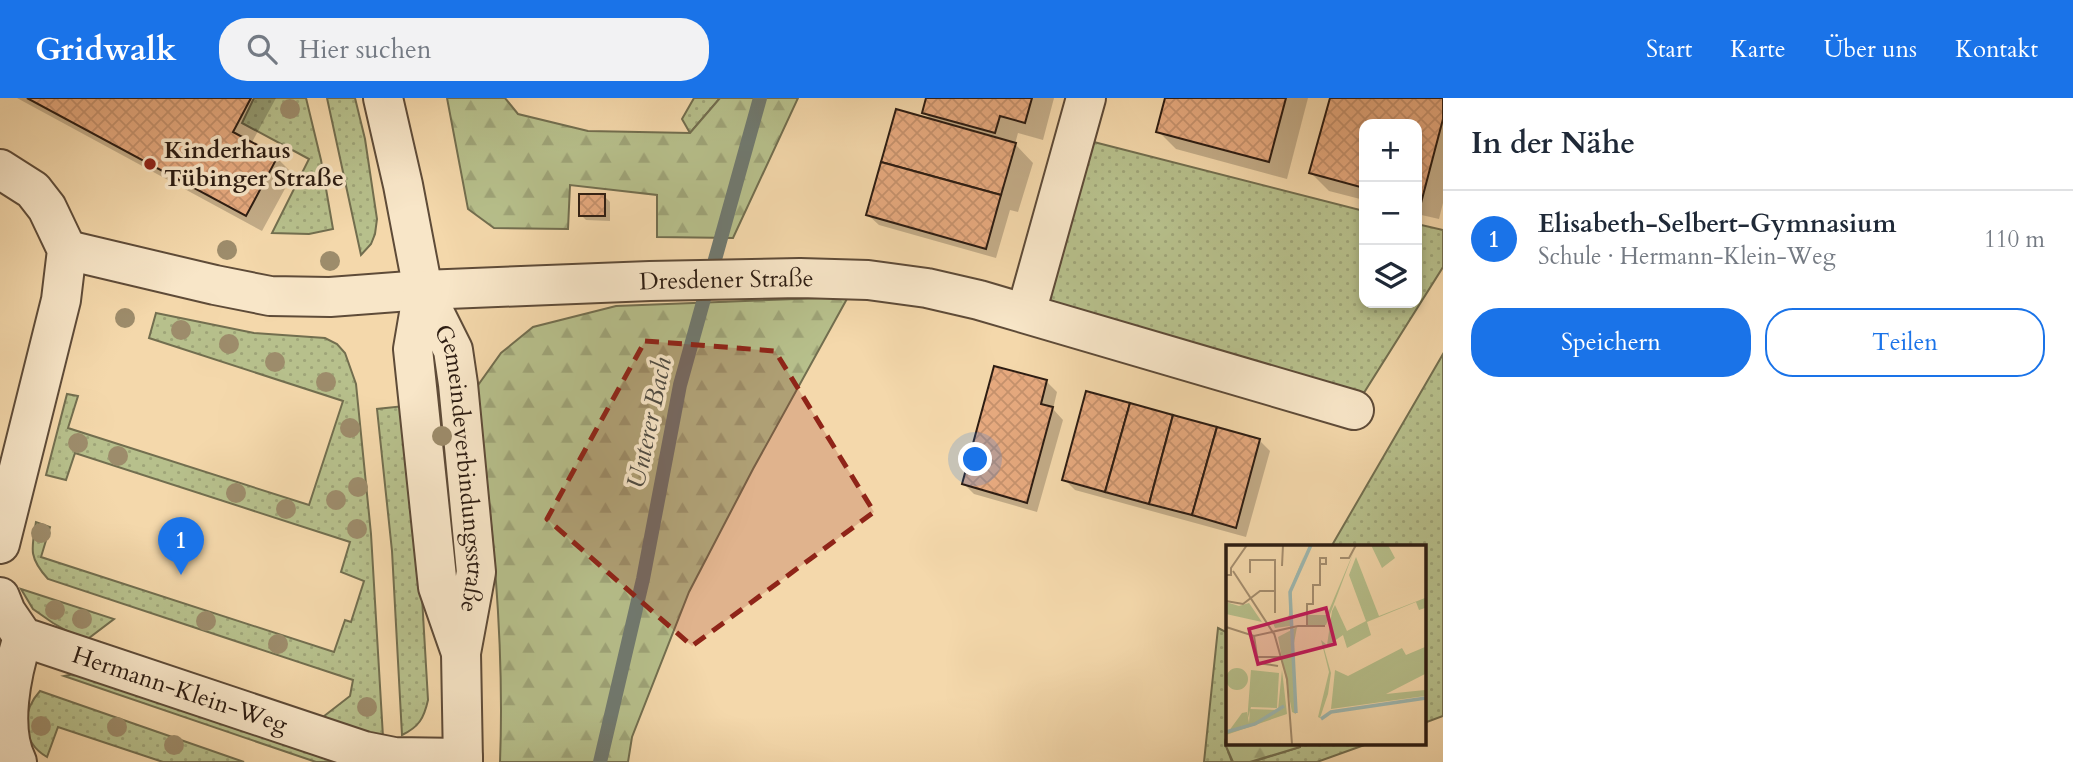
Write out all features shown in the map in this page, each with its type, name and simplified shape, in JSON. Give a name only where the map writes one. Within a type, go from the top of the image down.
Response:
[{"type":"street","name":"Gemeindeverbindungsstraße","points":[[383,98],[423,290],[413,349],[438,587],[461,653],[463,760]]},
{"type":"street","points":[[1026,313],[1086,98]]},
{"type":"street","points":[[0,169],[33,190],[47,208],[67,250],[61,300],[0,544]]},
{"type":"street","points":[[67,250],[270,296],[330,298],[423,290]]},
{"type":"street","name":"Dresdener Straße","points":[[423,290],[650,281],[800,278],[869,280],[927,288],[1026,313],[1354,410]]},
{"type":"street","points":[[0,597],[6,612],[23,636],[5,696],[1,721],[2,739],[17,762]]},
{"type":"street","name":"Hermann-Klein-Weg","points":[[23,636],[364,751],[394,757],[463,760]]},
{"type":"highlighted area","points":[[645,341],[775,351],[874,512],[692,646],[547,519]]},
{"type":"green space","points":[[254,98],[306,98],[321,160],[333,229],[309,234],[272,233],[309,159],[242,123]]},
{"type":"green space","points":[[327,98],[355,98],[365,139],[377,219],[371,244],[361,255]]},
{"type":"green space","points":[[447,98],[505,98],[518,114],[588,131],[690,133],[720,98],[798,98],[733,238],[657,237],[657,195],[570,185],[568,229],[494,228],[468,209]]},
{"type":"green space","points":[[694,98],[720,98],[690,133],[682,119]]},
{"type":"green space","points":[[1086,140],[1359,210],[1359,308],[1417,308],[1360,399],[1041,305]]},
{"type":"green space","points":[[1422,225],[1443,230],[1443,267],[1422,300]]},
{"type":"green space","points":[[848,297],[689,592],[632,737],[628,762],[500,762],[499,621],[492,528],[476,388],[501,353],[533,327],[616,306]]},
{"type":"green space","points":[[156,313],[254,333],[325,338],[337,344],[345,353],[356,384],[371,534],[383,737],[319,720],[350,696],[353,680],[48,579],[37,565],[33,553],[36,522],[50,527],[41,557],[334,652],[345,620],[351,622],[364,581],[341,572],[350,542],[75,453],[66,480],[46,475],[67,394],[78,396],[68,428],[309,505],[343,401],[149,338]]},
{"type":"green space","points":[[1443,354],[1443,716],[1426,722],[1426,545],[1332,545]]},
{"type":"green space","points":[[404,406],[419,546],[428,700],[420,721],[402,735],[392,551],[377,409]]},
{"type":"green space","points":[[21,589],[114,619],[85,641],[33,609]]},
{"type":"green space","points":[[1218,628],[1226,632],[1225,743],[1232,762],[1204,762]]},
{"type":"green space","points":[[85,672],[351,762],[316,762],[64,676]]},
{"type":"green space","points":[[40,691],[244,762],[163,762],[58,727],[47,757],[32,743],[27,726],[29,708]]},
{"type":"green space","points":[[1226,739],[1226,744],[1300,744],[1300,747],[1250,762],[1233,762],[1225,744]]},
{"type":"green space","points":[[1300,744],[1367,744],[1317,762],[1252,762],[1300,747]]},
{"type":"building","points":[[27,98],[251,98],[233,132],[278,156],[246,216]]},
{"type":"building","points":[[926,98],[1032,98],[1025,123],[1000,116],[995,133],[922,113]]},
{"type":"building","points":[[1165,98],[1286,98],[1269,162],[1156,132]]},
{"type":"building","points":[[1330,98],[1443,98],[1443,119],[1422,199],[1422,119],[1359,119],[1359,187],[1309,173]]},
{"type":"building","points":[[896,109],[1016,143],[1001,195],[881,162]]},
{"type":"building","points":[[881,162],[1001,195],[986,249],[866,215]]},
{"type":"building","points":[[579,194],[605,194],[605,216],[579,216]]},
{"type":"building","points":[[994,366],[1047,380],[1041,404],[1053,407],[1027,503],[962,484]]},
{"type":"building","points":[[1086,391],[1130,403],[1105,492],[1062,480]]},
{"type":"building","points":[[1130,403],[1173,415],[1149,504],[1105,492]]},
{"type":"building","points":[[1173,415],[1217,427],[1192,515],[1149,504]]},
{"type":"building","points":[[1217,427],[1260,439],[1236,528],[1192,515]]},
{"type":"waterway","name":"Unterer Bach","points":[[600,762],[643,579],[680,385],[760,98]]},
{"type":"place","name":"Kinderhaus Tübinger Straße","points":[[150,164]]},
{"type":"place","name":"Elisabeth-Selbert-Gymnasium","points":[[181,575]]}]
